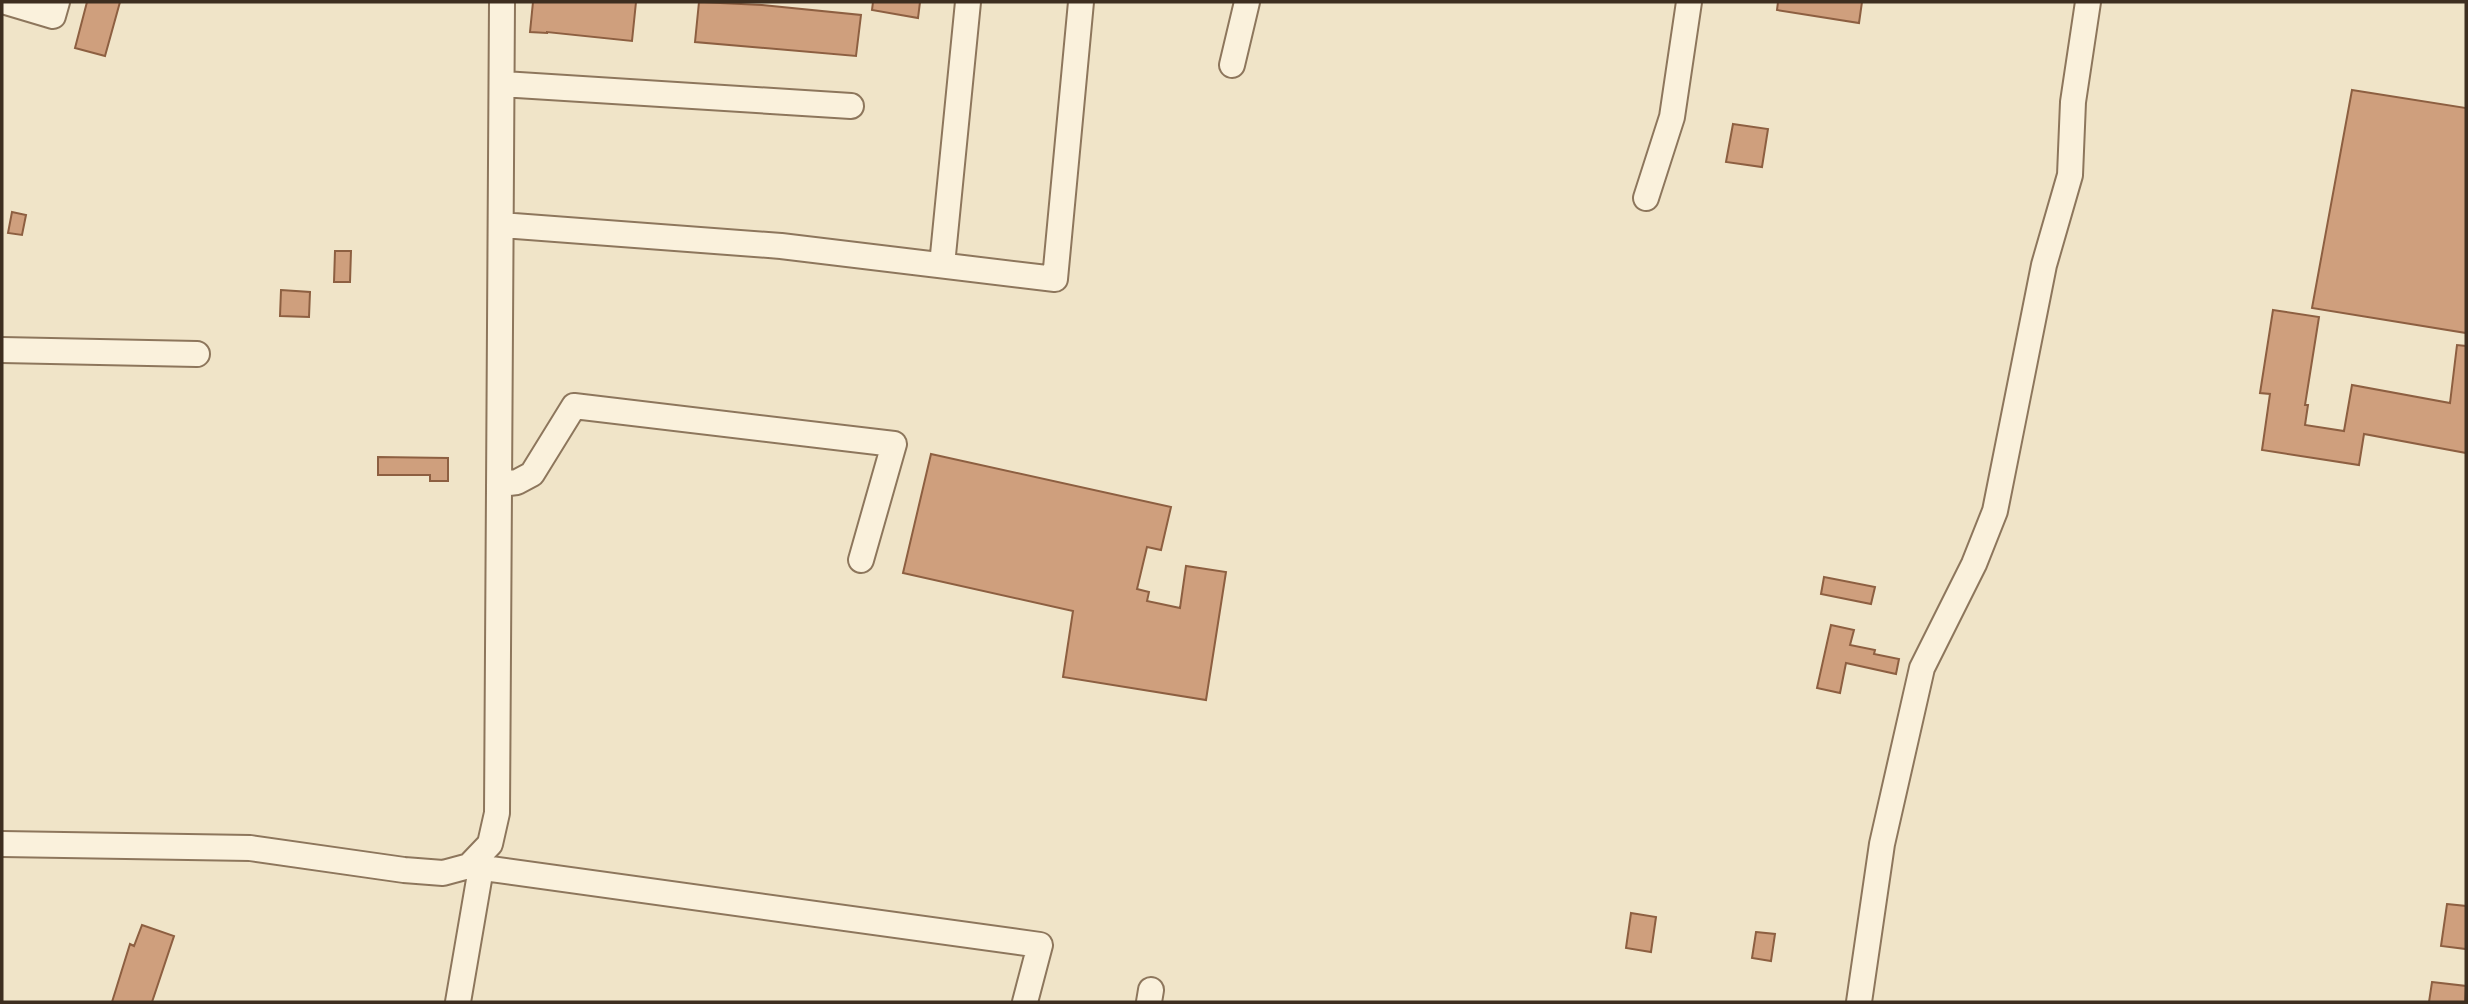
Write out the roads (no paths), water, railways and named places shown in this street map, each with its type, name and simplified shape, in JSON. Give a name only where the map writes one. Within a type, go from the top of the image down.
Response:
[{"type":"street","points":[[6,2],[53,16],[57,2]]},
{"type":"street","points":[[457,1002],[475,867],[490,844],[497,813],[502,2]]},
{"type":"street","points":[[942,265],[968,2]]},
{"type":"street","points":[[501,225],[781,246],[1055,279],[1081,2]]},
{"type":"street","points":[[1232,65],[1247,2]]},
{"type":"street","points":[[1646,198],[1672,117],[1689,2]]},
{"type":"street","points":[[1859,1002],[1882,844],[1922,667],[1974,564],[1995,510],[2044,265],[2070,175],[2073,102],[2088,2]]},
{"type":"street","points":[[502,84],[851,106]]},
{"type":"street","points":[[2,350],[197,354]]},
{"type":"street","points":[[500,484],[517,482],[533,474],[574,406],[894,444],[861,560]]},
{"type":"street","points":[[2,844],[250,848],[404,870],[443,873],[475,867],[1040,945],[1025,1002]]}]
